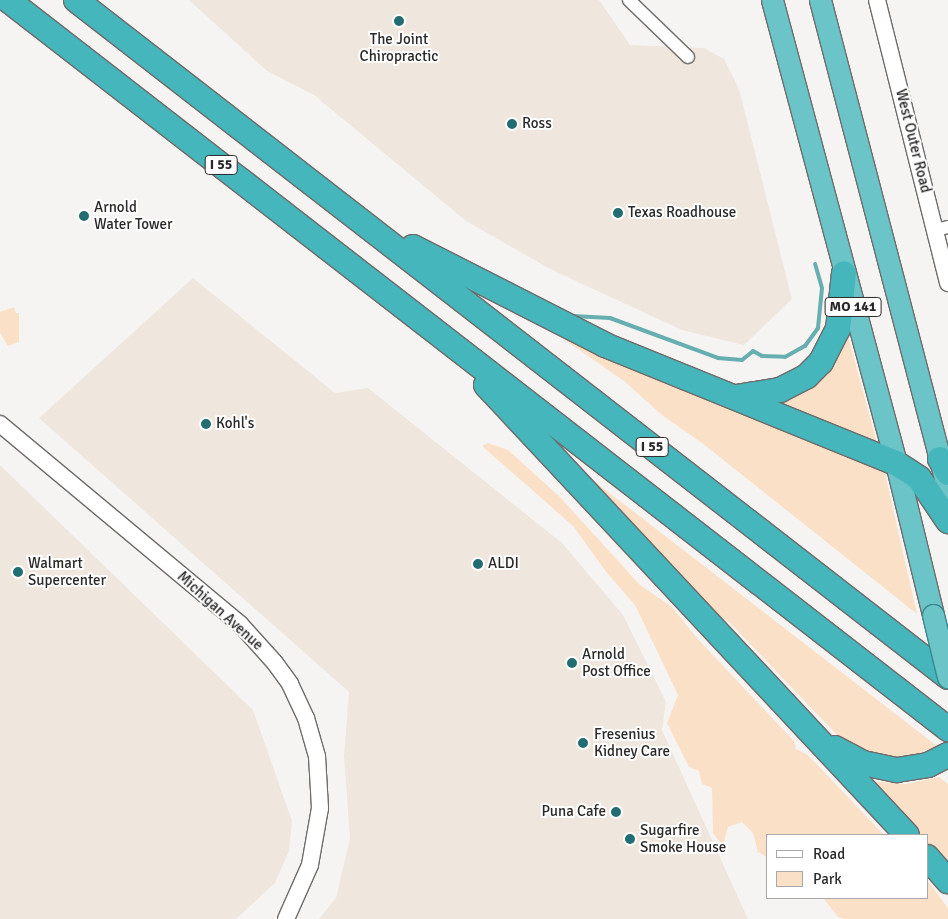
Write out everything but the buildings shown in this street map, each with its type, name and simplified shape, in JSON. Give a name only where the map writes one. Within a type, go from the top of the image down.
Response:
[{"type":"highway","name":"I 55","points":[[8,0],[948,729]]},
{"type":"highway","name":"I 55","points":[[76,0],[948,677]]},
{"type":"highway","name":"MO 141","points":[[772,0],[896,463],[948,677]]},
{"type":"highway","name":"MO 141","points":[[820,0],[944,466],[948,490]]},
{"type":"highway","points":[[356,217],[605,345],[896,463],[919,478],[948,521]]},
{"type":"highway","points":[[735,398],[780,390],[807,376],[821,362],[838,329],[844,273]]},
{"type":"highway","points":[[434,330],[816,736],[905,834]]},
{"type":"highway","points":[[816,736],[846,754],[881,768],[914,769],[938,760]]},
{"type":"highway","points":[[928,858],[948,881]]},
{"type":"street","points":[[628,0],[688,56]]},
{"type":"street","name":"West Outer Road","points":[[877,0],[942,229],[948,283]]},
{"type":"street","name":"Michigan Avenue","points":[[0,424],[240,624],[275,662],[290,684],[306,718],[317,756],[320,808],[310,865],[286,919]]},
{"type":"shaded area","points":[[189,0],[599,0],[630,45],[704,48],[724,59],[739,89],[792,299],[744,345],[682,330],[552,270],[466,221],[314,95],[267,71]]},
{"type":"shaded area","points":[[193,278],[335,393],[368,388],[562,543],[623,615],[666,702],[662,730],[748,919],[319,919],[336,898],[350,838],[344,756],[349,692],[39,418]]},
{"type":"shaded area","points":[[0,465],[253,710],[292,821],[289,851],[275,883],[236,919],[0,919]]},
{"type":"green space","points":[[14,307],[16,313],[19,313],[19,342],[8,346],[0,333],[0,312]]},
{"type":"green space","points":[[555,333],[884,469],[917,614],[702,443],[663,416],[624,381]]},
{"type":"green space","points":[[846,334],[848,336],[877,443],[774,401]]},
{"type":"green space","points":[[488,443],[508,450],[560,497],[640,585],[672,607],[696,637],[794,741],[796,749],[808,755],[883,834],[766,834],[766,856],[758,852],[753,833],[742,822],[728,827],[723,846],[713,833],[712,788],[702,784],[699,771],[689,767],[667,723],[678,695],[635,605],[607,573],[573,526],[482,446]]},
{"type":"green space","points":[[572,464],[937,746],[905,759],[876,758],[839,737],[730,623],[701,603]]},
{"type":"green space","points":[[939,777],[948,784],[948,871],[928,849],[928,834],[914,834],[867,781],[906,784]]},
{"type":"green space","points":[[928,881],[948,908],[948,919],[844,919],[838,917],[824,899],[928,899]]},
{"type":"waterway","points":[[573,316],[610,318],[718,358],[742,360],[753,351],[762,356],[785,357],[805,346],[818,328],[822,288],[815,264]]},
{"type":"place","name":"The Joint Chiropractic","points":[[399,21]]},
{"type":"place","name":"Ross","points":[[512,124]]},
{"type":"place","name":"Texas Roadhouse","points":[[618,213]]},
{"type":"place","name":"Arnold Water Tower","points":[[84,216]]},
{"type":"place","name":"Kohl's","points":[[206,424]]},
{"type":"place","name":"ALDI","points":[[478,564]]},
{"type":"place","name":"Walmart Supercenter","points":[[18,572]]},
{"type":"place","name":"Arnold Post Office","points":[[572,663]]},
{"type":"place","name":"Fresenius Kidney Care","points":[[583,743]]},
{"type":"place","name":"Puna Cafe","points":[[616,812]]},
{"type":"place","name":"Sugarfire Smoke House","points":[[630,839]]}]
